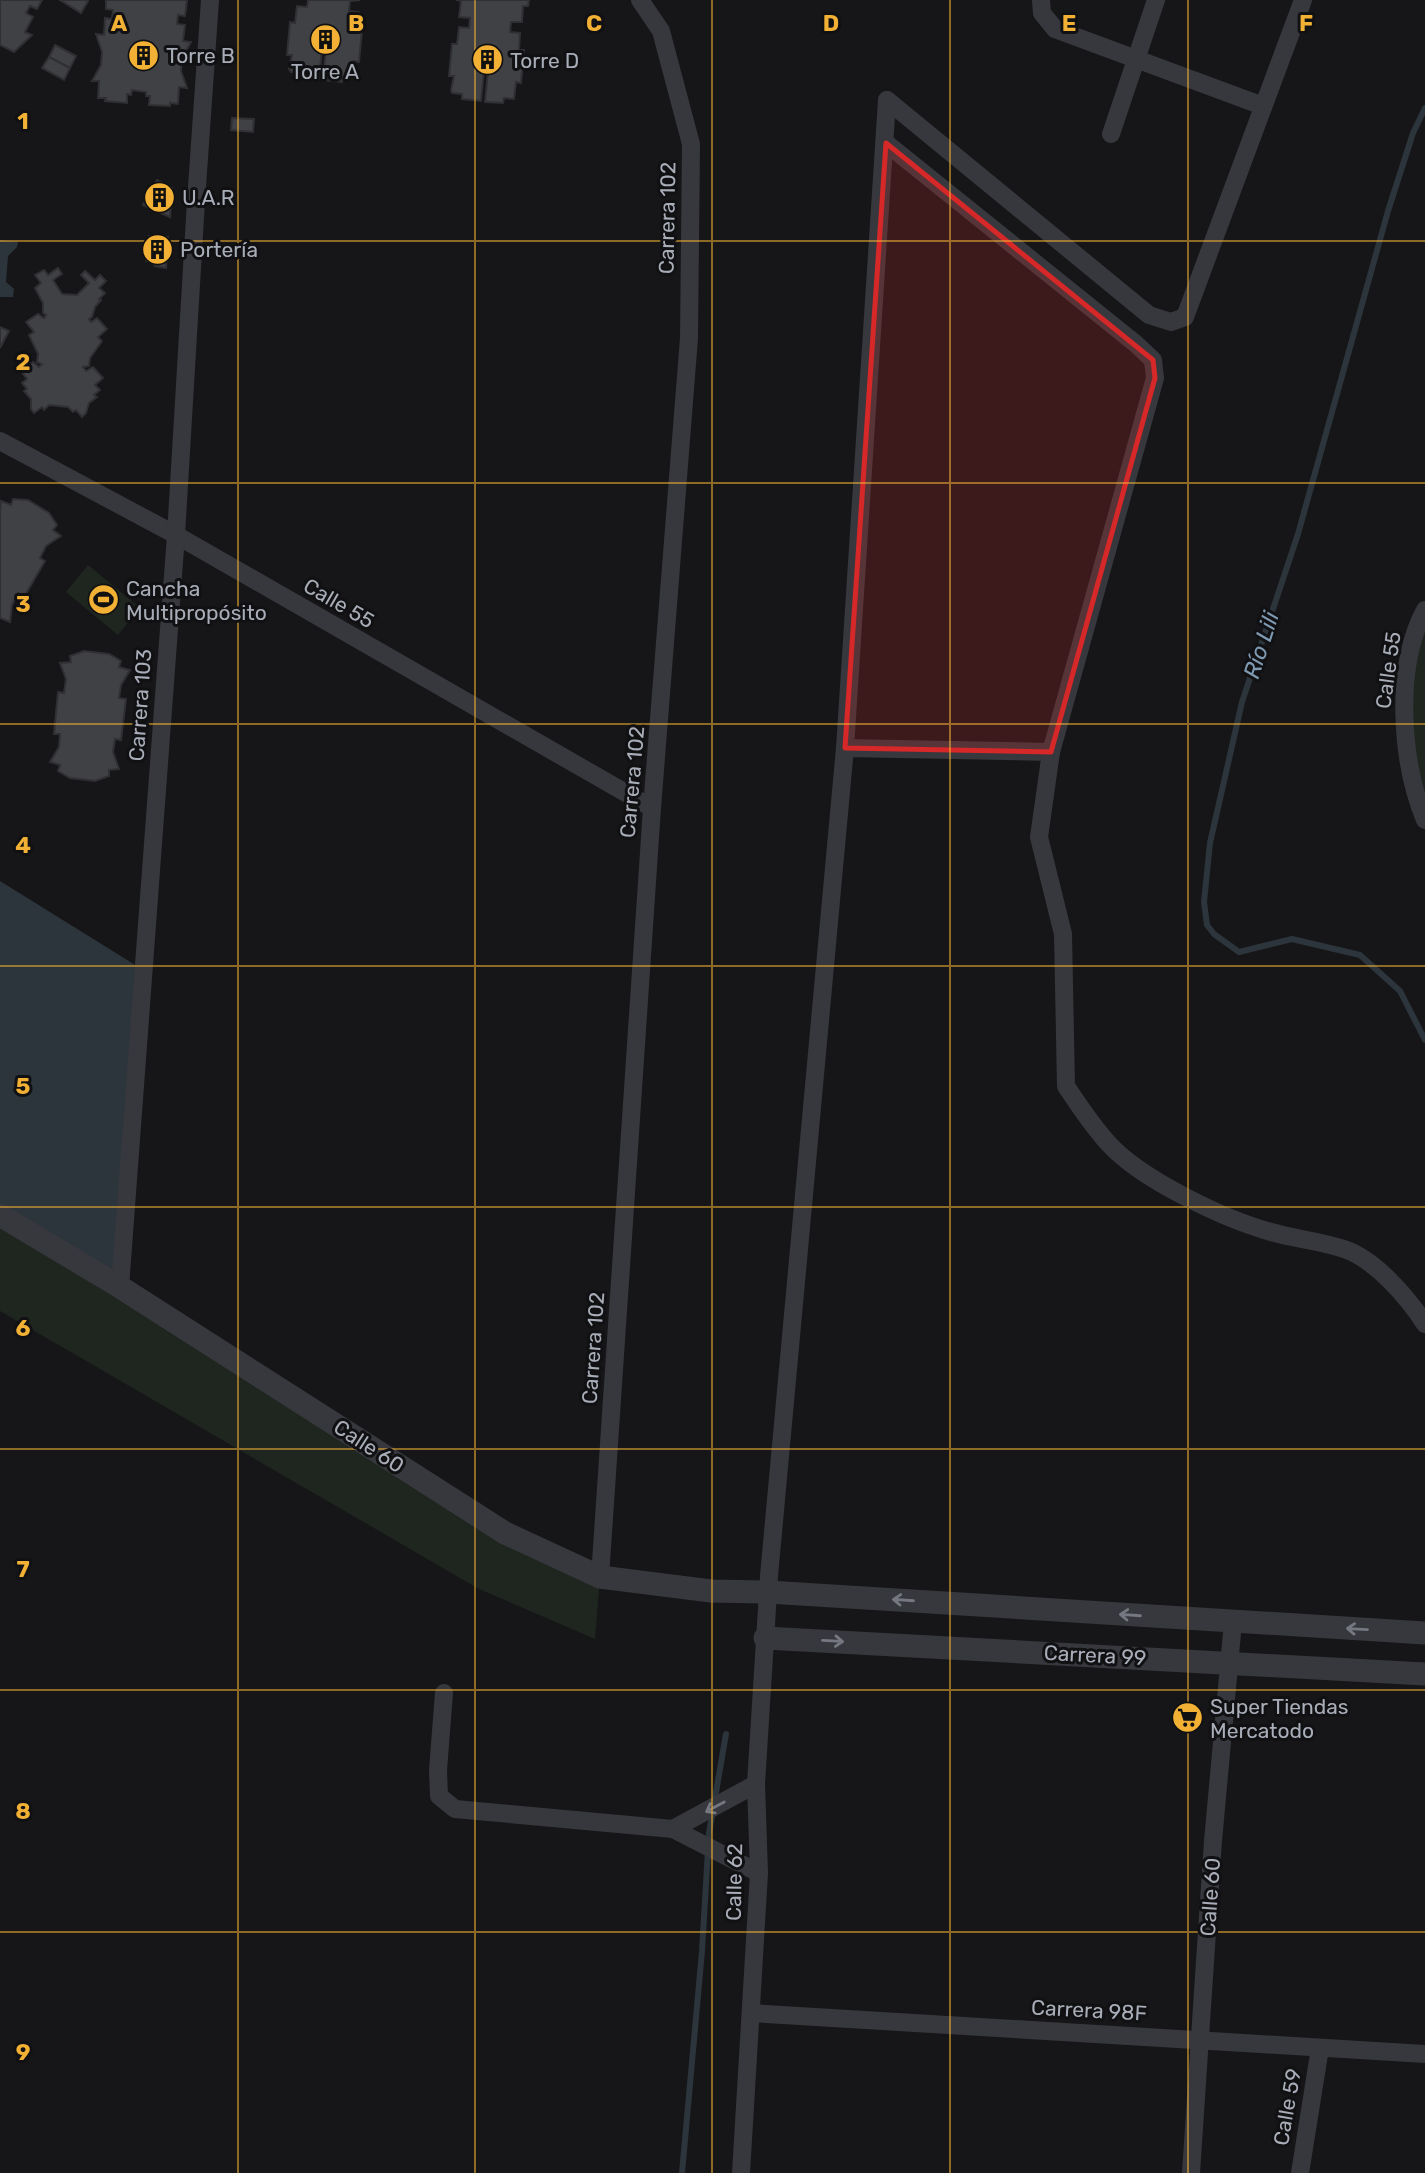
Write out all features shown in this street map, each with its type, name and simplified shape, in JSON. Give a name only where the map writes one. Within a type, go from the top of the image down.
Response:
[{"type":"street","name":"Carrera 103","points":[[120,1287],[176,536],[211,0]]},
{"type":"street","name":"Carrera 102","points":[[600,1577],[652,808],[689,338],[691,144],[661,31],[640,0]]},
{"type":"street","points":[[1041,0],[1042,13],[1055,29],[1264,106],[1303,0]]},
{"type":"street","points":[[1111,134],[1156,0]]},
{"type":"street","name":"Calle 62","points":[[741,2173],[759,1873],[757,1784],[768,1592],[845,748],[887,100],[1149,315],[1171,322],[1185,317],[1264,106]]},
{"type":"street","points":[[886,143],[1153,360],[1155,378],[1051,752],[1039,837],[1063,934],[1066,1086],[1109,1144],[1147,1174],[1214,1211],[1270,1232],[1347,1249],[1373,1266],[1412,1304],[1425,1324]]},
{"type":"street","name":"Calle 55","points":[[0,441],[176,536],[652,808]]},
{"type":"street","name":"Calle 55","points":[[1425,610],[1419,622],[1404,692],[1404,734],[1418,802],[1425,820]]},
{"type":"street","points":[[845,748],[1051,752]]},
{"type":"street","name":"Calle 60","points":[[0,1215],[120,1287],[501,1531],[600,1577],[711,1591],[768,1592]]},
{"type":"street","name":"Carrera 99","points":[[768,1592],[1425,1633]]},
{"type":"street","name":"Calle 60","points":[[1191,2173],[1213,1841],[1233,1622]]},
{"type":"street","name":"Carrera 99","points":[[765,1638],[1425,1674]]},
{"type":"street","points":[[444,1693],[438,1770],[439,1796],[455,1810],[673,1829],[759,1873]]},
{"type":"street","points":[[673,1829],[757,1784]]},
{"type":"street","name":"Carrera 98F","points":[[751,2012],[1425,2054]]},
{"type":"street","name":"Calle 59","points":[[1300,2173],[1320,2048]]},
{"type":"highlighted area","points":[[886,143],[1153,360],[1155,378],[1051,752],[845,748]]},
{"type":"shaded area","points":[[0,240],[18,242],[8,256],[6,282],[14,289],[13,297],[0,297]]},
{"type":"shaded area","name":"Cancha Multipropósito","points":[[88,565],[140,608],[118,635],[66,592]]},
{"type":"shaded area","points":[[1425,610],[1425,820],[1404,734]]},
{"type":"shaded area","points":[[0,881],[140,968],[120,1287],[0,1215]]},
{"type":"shaded area","points":[[0,1216],[600,1577],[595,1639],[479,1589],[0,1311]]},
{"type":"building","points":[[0,0],[42,0],[37,9],[30,6],[26,13],[33,17],[25,32],[32,35],[14,52],[0,45]]},
{"type":"building","points":[[60,0],[85,0],[88,1],[81,13]]},
{"type":"building","name":"Torre B","points":[[106,0],[187,0],[185,16],[178,15],[177,24],[185,25],[183,41],[191,42],[182,58],[181,71],[187,88],[179,87],[178,104],[149,105],[150,96],[146,96],[146,92],[132,90],[131,95],[127,94],[127,103],[98,98],[99,81],[92,81],[101,65],[102,52],[96,34],[104,35],[105,18],[112,19],[113,10],[106,9]]},
{"type":"building","name":"Torre A","points":[[308,0],[360,0],[350,1],[349,11],[359,12],[358,29],[362,30],[359,62],[354,61],[353,78],[342,77],[342,82],[323,80],[326,50],[322,49],[319,79],[301,78],[301,73],[291,72],[289,69],[292,55],[287,55],[290,22],[295,23],[297,6],[307,7]]},
{"type":"building","name":"Torre D","points":[[456,0],[529,0],[528,6],[523,6],[522,22],[511,22],[510,32],[520,33],[519,50],[524,50],[521,83],[516,82],[514,99],[504,98],[503,103],[485,102],[488,71],[484,70],[481,101],[462,99],[462,94],[452,93],[454,76],[449,76],[452,44],[457,44],[459,27],[469,28],[470,18],[459,17],[461,1]]},
{"type":"building","points":[[55,45],[76,56],[70,68],[49,57]]},
{"type":"building","points":[[49,57],[70,68],[64,80],[42,68]]},
{"type":"building","name":"U.A.R","points":[[232,118],[254,119],[253,132],[231,130]]},
{"type":"building","name":"U.A.R","points":[[157,180],[172,188],[170,217],[143,205]]},
{"type":"building","name":"Portería","points":[[149,236],[168,237],[166,268],[146,261]]},
{"type":"building","points":[[58,268],[62,274],[53,280],[62,294],[77,295],[89,283],[81,275],[85,271],[95,280],[100,275],[106,281],[99,288],[105,293],[89,319],[91,322],[97,318],[107,329],[98,337],[102,341],[90,358],[89,366],[83,367],[86,371],[93,367],[103,378],[95,385],[100,390],[94,395],[97,397],[89,403],[82,417],[76,410],[73,412],[68,407],[49,405],[34,413],[31,399],[24,391],[27,389],[22,383],[27,379],[21,371],[33,362],[39,367],[42,364],[37,362],[38,354],[29,335],[34,332],[26,322],[38,314],[44,318],[46,315],[35,288],[41,283],[35,275],[44,270],[48,275]]},
{"type":"building","points":[[0,327],[9,331],[0,348]]},
{"type":"building","points":[[13,499],[28,500],[49,513],[57,525],[53,530],[61,536],[46,546],[40,558],[45,561],[24,597],[18,593],[12,605],[10,622],[0,618],[0,511],[1,501],[11,505]]},
{"type":"building","points":[[84,651],[109,654],[121,661],[119,667],[130,670],[121,685],[119,698],[126,699],[121,740],[115,739],[113,752],[119,769],[109,770],[109,776],[95,781],[70,778],[58,771],[60,765],[50,762],[59,747],[60,734],[54,734],[58,692],[64,693],[66,679],[60,663],[71,662],[70,656]]},
{"type":"waterway","name":"Río Lili","points":[[1425,108],[1413,133],[1388,211],[1298,534],[1242,702],[1210,843],[1204,902],[1207,925],[1214,934],[1239,952],[1292,939],[1360,955],[1400,991],[1425,1040]]},
{"type":"waterway","points":[[682,2173],[702,1951],[709,1833],[726,1734]]},
{"type":"place","name":"Torre A","points":[[325,39]]},
{"type":"place","name":"Torre B","points":[[143,55]]},
{"type":"place","name":"Torre D","points":[[487,60]]},
{"type":"place","name":"U.A.R","points":[[159,197]]},
{"type":"place","name":"Portería","points":[[157,249]]},
{"type":"place","name":"Cancha Multipropósito","points":[[103,600]]},
{"type":"place","name":"Super Tiendas Mercatodo","points":[[1187,1718]]}]
